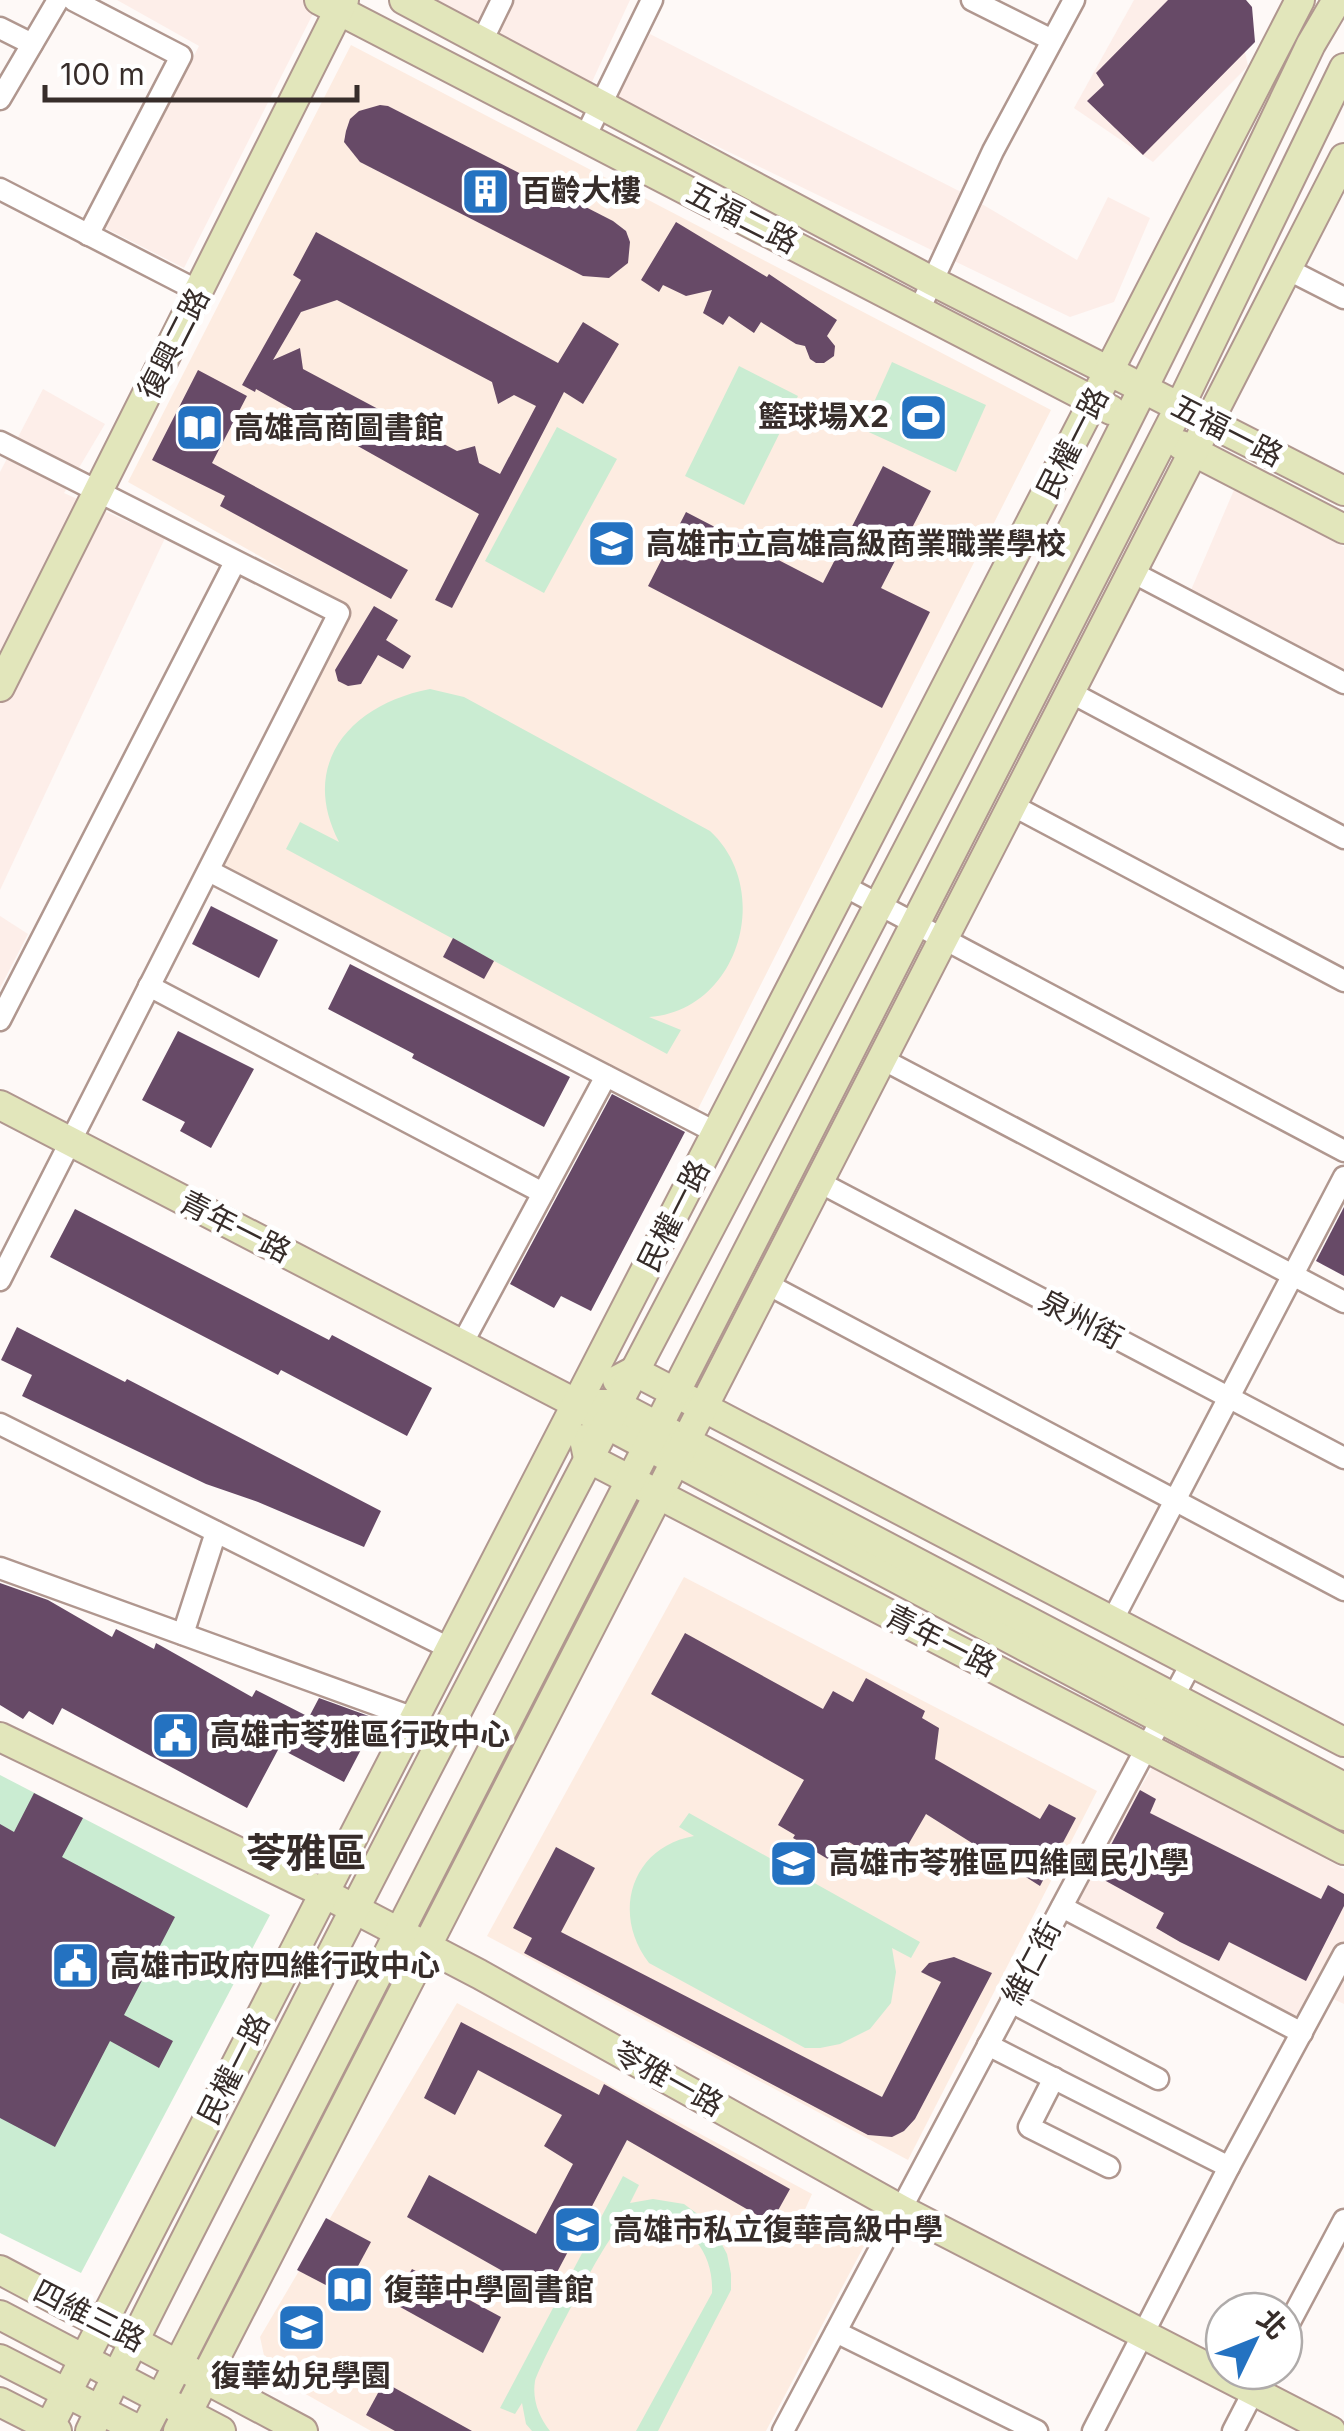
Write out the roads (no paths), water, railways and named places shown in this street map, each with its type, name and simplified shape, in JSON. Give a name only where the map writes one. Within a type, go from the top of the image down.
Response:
[{"type":"street","points":[[0,99],[58,0]]},
{"type":"street","points":[[73,0],[181,56],[88,235]]},
{"type":"street","name":"五福二路","points":[[404,0],[932,282],[1110,372]]},
{"type":"street","points":[[482,42],[502,0]]},
{"type":"street","points":[[585,137],[652,0]]},
{"type":"street","points":[[972,0],[1052,40]]},
{"type":"street","points":[[919,310],[994,151],[1074,0]]},
{"type":"street","name":"五福二路","points":[[334,3],[1164,437]]},
{"type":"street","name":"復興二路","points":[[0,687],[200,292],[334,3]]},
{"type":"street","points":[[0,2359],[66,2393],[95,2421],[142,2431],[161,2398],[1180,406],[1344,70],[1312,44],[1290,6]]},
{"type":"street","name":"民權一路","points":[[51,2430],[102,2323],[1110,372],[1290,6]]},
{"type":"street","name":"民權一路","points":[[95,2421],[354,1909],[879,904],[1332,9]]},
{"type":"street","points":[[0,28],[32,44]]},
{"type":"street","points":[[182,2422],[1344,158]]},
{"type":"street","points":[[0,189],[200,292]]},
{"type":"street","points":[[1287,269],[1344,298]]},
{"type":"street","name":"五福一路","points":[[1110,372],[1344,491]]},
{"type":"street","name":"五福一路","points":[[1164,437],[1344,529]]},
{"type":"street","points":[[0,442],[339,613],[0,1280]]},
{"type":"street","points":[[0,1020],[235,562]]},
{"type":"street","points":[[1132,572],[1344,682]]},
{"type":"street","points":[[1070,692],[1344,838]]},
{"type":"street","points":[[1012,806],[1344,982]]},
{"type":"street","points":[[209,871],[717,1133]]},
{"type":"street","points":[[844,886],[1344,1150]]},
{"type":"street","points":[[150,986],[543,1193]]},
{"type":"street","points":[[882,1058],[1344,1302]]},
{"type":"street","points":[[462,1344],[606,1076]]},
{"type":"street","name":"青年一路","points":[[0,1105],[577,1404],[610,1414],[947,1591],[1168,1708],[1344,1816]]},
{"type":"street","points":[[1112,1620],[1344,1176]]},
{"type":"street","name":"泉州街","points":[[819,1182],[1344,1458]]},
{"type":"street","points":[[767,1284],[1344,1590]]},
{"type":"street","points":[[588,1458],[577,1404],[634,1371],[1344,1742]]},
{"type":"street","points":[[0,1424],[450,1649]]},
{"type":"street","name":"青年一路","points":[[588,1458],[1344,1850]]},
{"type":"street","points":[[183,1634],[216,1532]]},
{"type":"street","points":[[926,1634],[970,1548]]},
{"type":"street","points":[[0,1568],[414,1718]]},
{"type":"street","name":"維仁街","points":[[783,2431],[1192,1662]]},
{"type":"street","name":"青年一路","points":[[1168,1708],[1344,1787]]},
{"type":"street","name":"苓雅一路","points":[[0,1738],[324,1893],[902,2210],[1145,2334],[1204,2358]]},
{"type":"street","points":[[1062,1907],[1302,2033]]},
{"type":"street","points":[[1093,2431],[1344,1954]]},
{"type":"street","points":[[1011,2002],[1158,2078]]},
{"type":"street","points":[[988,2045],[1229,2167]]},
{"type":"street","points":[[1054,2078],[1029,2127],[1109,2167]]},
{"type":"street","points":[[1304,2295],[1344,2220]]},
{"type":"street","name":"四維三路","points":[[0,2270],[303,2431]]},
{"type":"street","name":"四維三路","points":[[0,2315],[161,2398],[182,2422],[222,2431]]},
{"type":"street","points":[[836,2332],[1036,2431]]},
{"type":"street","points":[[1233,2431],[1254,2391]]},
{"type":"street","name":"苓雅一路","points":[[1273,2391],[1331,2431]]},
{"type":"street","points":[[0,2402],[51,2430]]},
{"type":"place","name":"百齡大樓","points":[[486,191]]},
{"type":"place","name":"籃球場X2","points":[[924,417]]},
{"type":"place","name":"高雄高商圖書館","points":[[199,428]]},
{"type":"place","name":"高雄市立高雄高級商業職業學校","points":[[611,544]]},
{"type":"place","name":"高雄市苓雅區行政中心","points":[[175,1735]]},
{"type":"place","name":"高雄市苓雅區四維國民小學","points":[[794,1863]]},
{"type":"place","name":"高雄市政府四維行政中心","points":[[75,1966]]},
{"type":"place","name":"高雄市私立復華高級中學","points":[[578,2230]]},
{"type":"place","name":"復華中學圖書館","points":[[349,2290]]},
{"type":"place","name":"復華幼兒學園","points":[[301,2327]]},
{"type":"district","name":"苓雅區","points":[[306,1853]]}]
